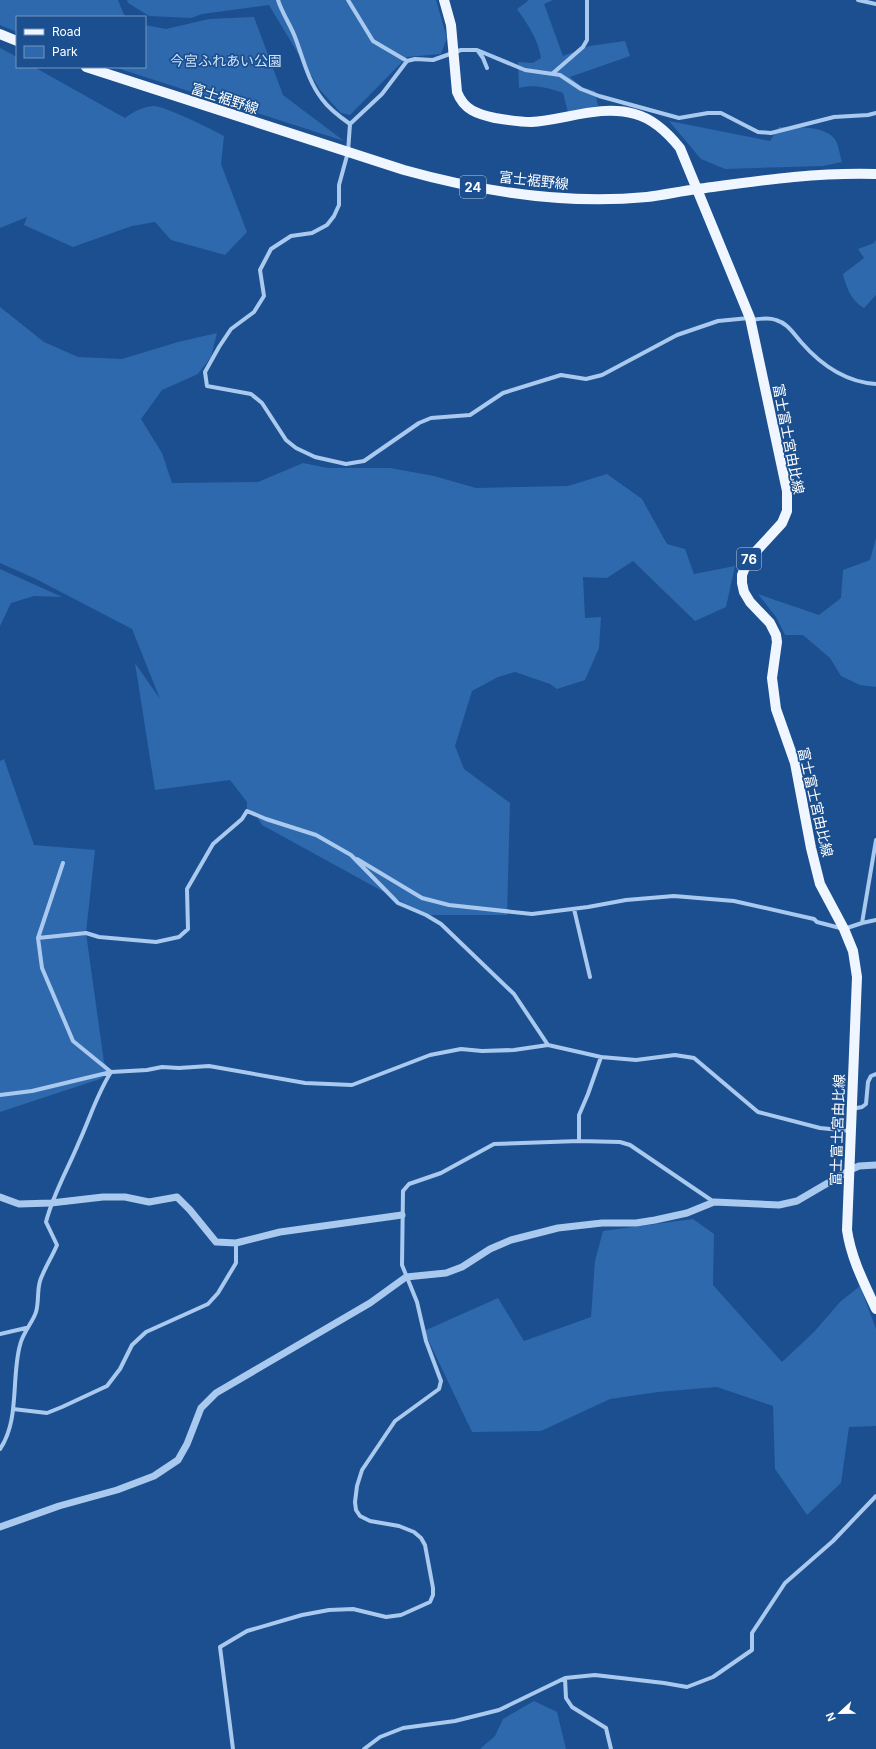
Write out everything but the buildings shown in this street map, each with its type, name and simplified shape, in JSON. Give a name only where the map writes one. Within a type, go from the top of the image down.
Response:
[{"type":"main road","name":"富士富士宮由比線","points":[[444,0],[451,25],[457,92],[461,101],[468,109],[479,114],[508,120],[531,122],[606,111],[621,111],[635,114],[650,120],[666,132],[680,148],[750,319],[787,491],[788,502],[787,511],[782,523],[748,560],[742,575],[742,584],[744,592],[750,602],[770,623],[776,634],[777,642],[772,678],[776,709],[795,762],[811,848],[820,884],[844,929],[853,951],[857,976],[848,1230],[849,1244],[876,1309]]},
{"type":"main road","points":[[0,34],[16,41]]},
{"type":"main road","name":"富士裾野線","points":[[89,68],[348,152],[447,182],[504,193],[582,199],[617,199],[838,173],[876,174]]},
{"type":"street","points":[[278,0],[283,15],[294,35],[307,74],[322,99],[331,109],[350,124]]},
{"type":"street","points":[[348,0],[373,41],[381,47],[408,61]]},
{"type":"street","points":[[552,74],[583,46],[587,40],[588,0]]},
{"type":"street","points":[[858,0],[876,4]]},
{"type":"street","points":[[876,113],[868,115],[834,116],[771,133],[758,132],[721,113],[708,113],[679,118],[580,89],[560,75],[525,70],[477,50],[461,50],[433,60],[415,59],[408,61],[382,94],[350,124],[348,152],[339,185],[338,205],[334,216],[327,225],[312,233],[291,236],[271,249],[260,270],[264,296],[262,301],[254,312],[231,330],[205,372],[207,386],[251,394],[262,404],[286,440],[296,448],[315,457],[346,464],[364,461],[419,423],[431,418],[470,415],[503,393],[561,375],[586,379],[602,375],[677,335],[718,321],[750,319],[776,320],[786,326],[821,363],[847,378],[876,384]]},
{"type":"street","points":[[477,50],[483,58],[487,68]]},
{"type":"street","points":[[38,938],[86,934],[99,937],[156,942],[179,936],[188,929],[187,889],[213,844],[242,819],[247,811],[266,819],[316,835],[422,898],[449,905],[532,914],[574,909],[626,900],[674,896],[734,901],[814,918],[817,922],[844,929],[876,920]]},
{"type":"street","points":[[862,923],[876,840]]},
{"type":"street","points":[[351,856],[398,903],[426,915],[441,924],[514,994],[548,1045]]},
{"type":"street","points":[[63,863],[38,938],[42,968],[73,1041],[111,1072]]},
{"type":"street","points":[[574,909],[590,977]]},
{"type":"street","points":[[0,1095],[32,1091],[111,1072],[147,1070],[162,1067],[179,1068],[209,1066],[305,1083],[352,1085],[430,1055],[461,1049],[482,1051],[514,1050],[548,1045],[601,1057],[636,1060],[675,1055],[694,1058],[758,1112],[820,1128],[851,1131]]},
{"type":"street","points":[[579,1141],[578,1114],[588,1094],[601,1057]]},
{"type":"street","points":[[0,1450],[7,1437],[13,1409],[15,1364],[20,1342],[26,1328],[36,1312],[40,1281],[57,1245],[46,1222],[51,1203],[80,1142],[100,1089],[111,1072]]},
{"type":"street","points":[[852,1109],[862,1107],[866,1104],[868,1082],[871,1076],[876,1074]]},
{"type":"street","points":[[233,1749],[220,1647],[247,1631],[302,1615],[322,1611],[353,1609],[386,1617],[401,1615],[430,1602],[433,1595],[425,1545],[421,1538],[414,1532],[399,1526],[370,1521],[360,1516],[356,1510],[357,1486],[362,1470],[395,1421],[440,1389],[441,1380],[426,1341],[417,1302],[402,1265],[403,1191],[410,1184],[441,1173],[494,1144],[579,1141],[620,1142],[630,1145],[714,1202]]},
{"type":"street","points":[[0,1527],[59,1506],[117,1490],[154,1476],[178,1460],[187,1444],[201,1408],[216,1393],[370,1303],[406,1277],[446,1273],[462,1267],[490,1249],[504,1243],[558,1228],[602,1223],[654,1220],[687,1213],[714,1202],[779,1205],[797,1201],[850,1170],[859,1166],[876,1165]]},
{"type":"street","points":[[0,1197],[19,1204],[51,1203],[103,1197],[126,1198],[149,1202],[177,1197],[190,1210],[216,1242],[236,1243],[280,1232],[402,1215]]},
{"type":"street","points":[[13,1409],[47,1412],[62,1408],[107,1386],[120,1369],[132,1345],[146,1332],[208,1304],[218,1293],[236,1263],[236,1243]]},
{"type":"street","points":[[0,1334],[26,1328]]},
{"type":"street","points":[[364,1749],[380,1737],[402,1728],[455,1721],[499,1710],[565,1678],[595,1675],[687,1687],[713,1677],[752,1650],[752,1632],[785,1583],[833,1541],[876,1496]]},
{"type":"street","points":[[565,1678],[566,1698],[572,1706],[606,1728],[611,1749]]},
{"type":"green space","points":[[0,0],[118,0],[125,16],[16,16],[16,32],[0,25]]},
{"type":"green space","points":[[127,0],[436,0],[447,38],[441,54],[407,57],[350,115],[341,113],[320,90],[269,5],[202,14],[191,18],[149,16],[128,3]]},
{"type":"green space","points":[[529,0],[553,0],[544,4],[563,56],[589,46],[625,41],[630,56],[570,77],[582,87],[595,91],[598,106],[568,112],[563,93],[547,88],[519,88],[518,62],[533,63],[541,58],[535,38],[517,9]]},
{"type":"green space","name":"今宮ふれあい公園","points":[[254,17],[283,95],[344,141],[117,68],[146,68],[146,25],[166,29],[209,19]]},
{"type":"green space","points":[[0,48],[16,56],[16,68],[36,68],[125,118],[141,109],[153,106],[167,109],[224,136],[221,164],[247,232],[225,255],[171,240],[155,222],[132,226],[73,247],[24,225],[27,217],[0,228]]},
{"type":"green space","points":[[669,121],[770,141],[779,127],[810,128],[826,132],[832,136],[838,146],[842,162],[823,166],[725,169],[701,159]]},
{"type":"green space","points":[[876,240],[876,295],[864,308],[856,302],[850,294],[843,274],[864,258],[858,249],[874,243]]},
{"type":"green space","points":[[0,307],[44,342],[78,357],[122,359],[178,342],[217,333],[211,357],[198,374],[162,390],[141,419],[162,453],[172,483],[258,482],[303,463],[328,468],[390,468],[434,476],[476,488],[568,486],[607,474],[642,499],[667,544],[685,549],[694,574],[735,566],[726,607],[695,621],[633,561],[607,578],[583,577],[585,618],[601,617],[599,648],[585,680],[557,689],[550,684],[515,672],[498,677],[472,691],[455,746],[464,769],[510,803],[507,915],[426,915],[262,825],[256,815],[247,811],[247,802],[230,780],[155,790],[135,663],[160,699],[132,629],[36,579],[0,563]]},
{"type":"green space","points":[[876,538],[876,687],[860,685],[841,676],[830,658],[803,635],[785,635],[776,617],[758,594],[819,615],[841,598],[843,570],[870,560]]},
{"type":"green space","points":[[0,569],[62,597],[34,596],[11,603],[0,626]]},
{"type":"green space","points":[[4,759],[34,845],[95,850],[86,933],[104,1062],[111,1072],[100,1079],[0,1112],[0,761]]},
{"type":"green space","points":[[693,1219],[714,1234],[713,1285],[782,1362],[814,1332],[840,1302],[860,1286],[876,1329],[876,1426],[849,1427],[841,1483],[807,1515],[775,1469],[773,1406],[717,1387],[658,1392],[610,1399],[541,1431],[472,1432],[424,1331],[498,1298],[524,1341],[591,1317],[595,1261],[603,1231]]},
{"type":"green space","points":[[534,1701],[557,1712],[566,1749],[480,1749],[495,1736],[503,1719]]}]
